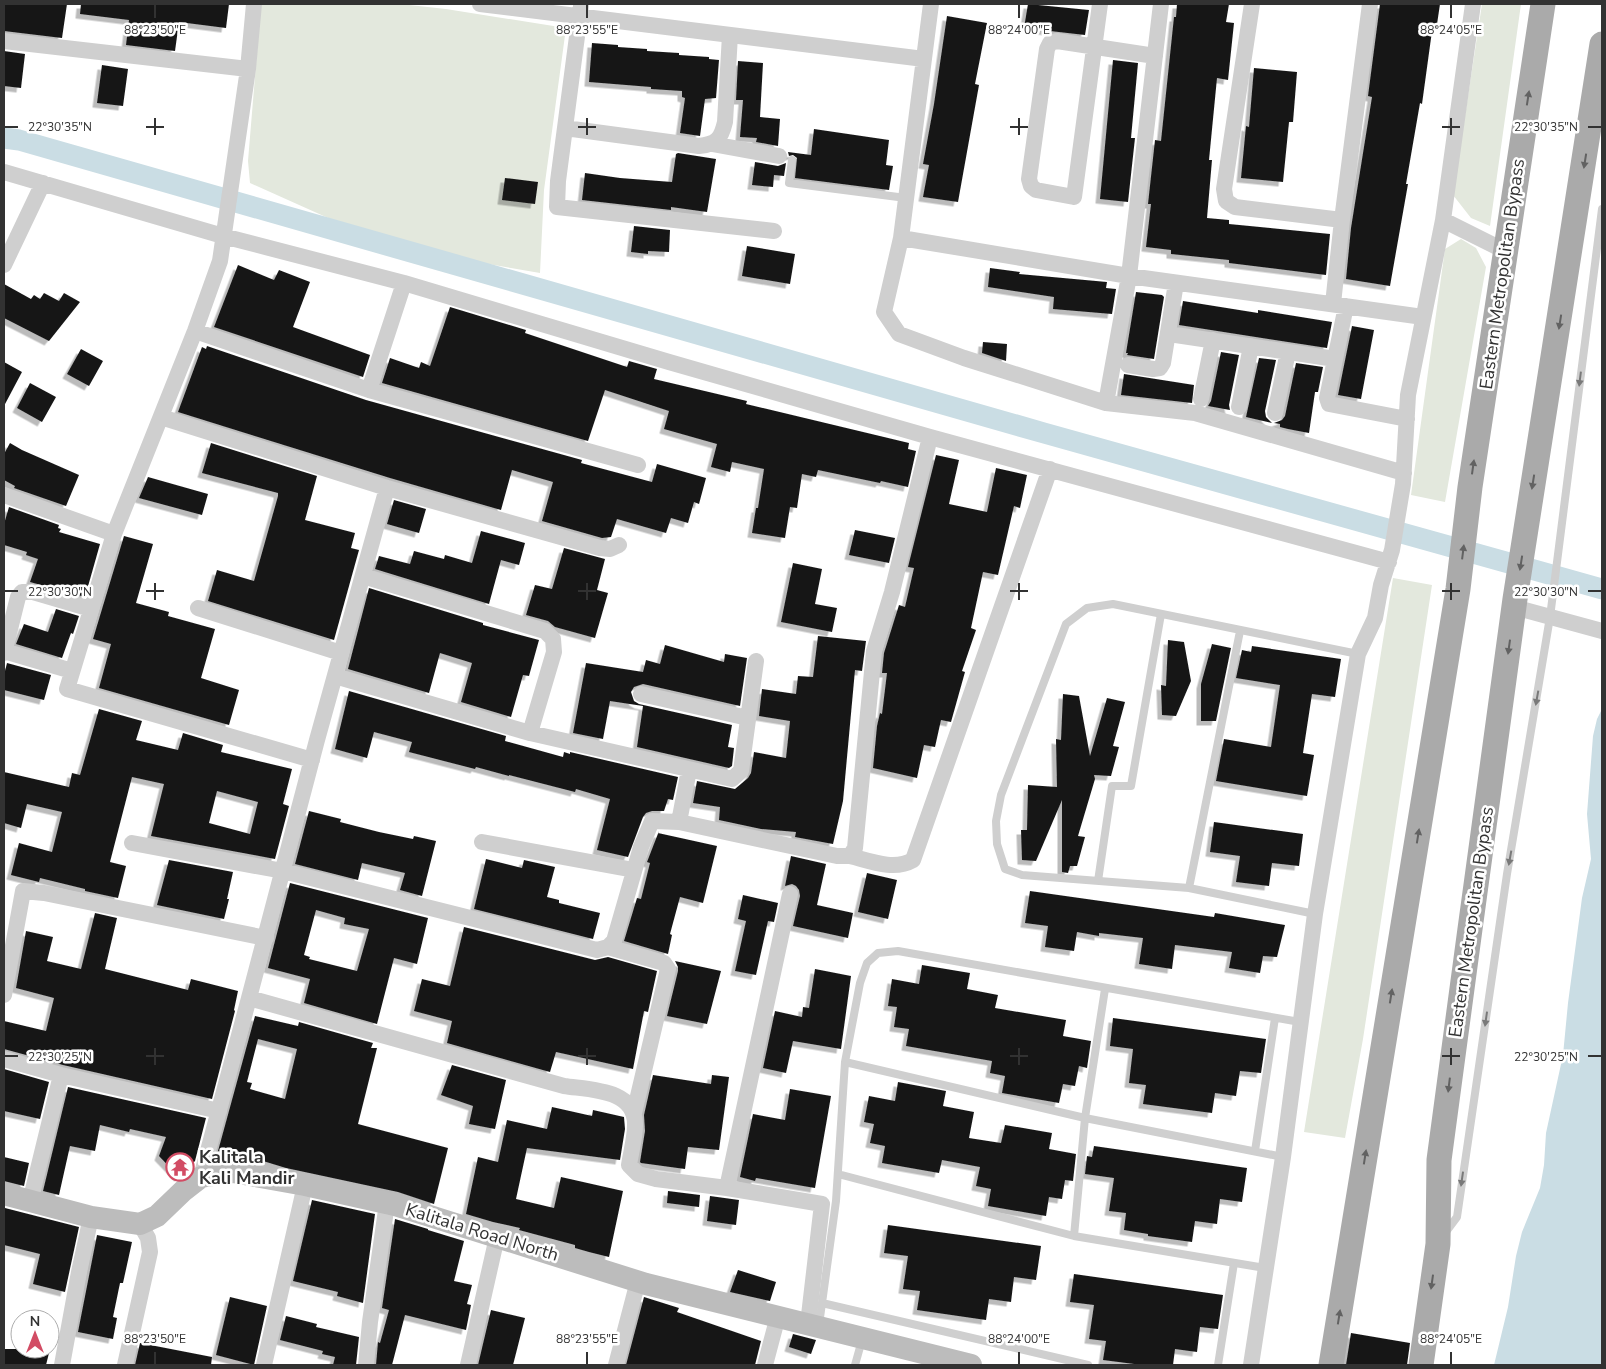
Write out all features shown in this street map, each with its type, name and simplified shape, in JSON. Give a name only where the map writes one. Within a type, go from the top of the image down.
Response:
[{"type":"main road","name":"Eastern Metropolitan Bypass","points":[[1331,1365],[1458,589],[1470,487],[1543,4]]},
{"type":"main road","name":"Eastern Metropolitan Bypass","points":[[1421,1365],[1438,1244],[1440,1160],[1515,603],[1602,44]]},
{"type":"street","points":[[254,4],[248,69],[220,261],[195,330],[114,534],[66,689],[312,760]]},
{"type":"street","points":[[480,4],[580,9],[730,35],[924,59]]},
{"type":"street","points":[[931,4],[901,238],[884,312],[899,334],[964,358],[1106,403],[1195,413],[1404,479]]},
{"type":"street","points":[[1100,4],[1094,47],[1074,197],[1036,190],[1031,186],[1029,179],[1047,49],[1050,43],[1057,41],[1094,47],[1155,56]]},
{"type":"street","points":[[1106,403],[1129,276],[1161,4]]},
{"type":"street","points":[[1252,4],[1224,189],[1226,201],[1234,207],[1342,220]]},
{"type":"street","points":[[1370,4],[1342,220],[1335,359],[1327,398],[1329,404],[1407,418]]},
{"type":"street","points":[[1251,1365],[1283,1156],[1315,914],[1358,654],[1375,618],[1381,585],[1390,556],[1404,479],[1408,396],[1444,220],[1473,4]]},
{"type":"street","points":[[580,9],[558,181],[557,207],[774,231]]},
{"type":"street","points":[[712,144],[722,135],[726,122],[730,35]]},
{"type":"street","points":[[4,41],[248,69]]},
{"type":"street","points":[[565,128],[699,146],[712,144],[785,158]]},
{"type":"street","points":[[4,172],[223,236],[404,283],[930,437],[1390,556]]},
{"type":"street","points":[[4,265],[43,183]]},
{"type":"street","points":[[1444,220],[1505,251]]},
{"type":"street","points":[[901,238],[1129,276],[1423,317]]},
{"type":"street","points":[[369,390],[404,283]]},
{"type":"street","points":[[1128,365],[1153,369],[1160,368],[1163,363],[1176,283]]},
{"type":"street","points":[[195,330],[369,390],[638,465]]},
{"type":"street","points":[[1169,334],[1335,359]]},
{"type":"street","points":[[1201,400],[1213,340]]},
{"type":"street","points":[[1239,407],[1251,346]]},
{"type":"street","points":[[1275,413],[1288,352]]},
{"type":"street","points":[[161,417],[387,488],[600,548],[610,549],[619,545]]},
{"type":"street","points":[[850,856],[855,848],[874,652],[892,592],[930,437]]},
{"type":"street","points":[[132,843],[283,871],[597,950],[608,947],[614,941],[641,847],[652,821],[679,822],[837,856],[850,856],[893,866],[905,865],[913,860],[1050,469]]},
{"type":"street","points":[[201,1177],[312,760],[387,488]]},
{"type":"street","points":[[4,495],[114,534]]},
{"type":"street","points":[[363,576],[545,631],[553,640],[554,652],[530,733]]},
{"type":"street","points":[[72,671],[4,652],[18,597],[22,592],[33,592],[91,609]]},
{"type":"street","points":[[1515,603],[1550,616],[1602,631]]},
{"type":"street","points":[[198,608],[341,653]]},
{"type":"street","points":[[335,676],[530,733],[732,779],[741,771],[756,661]]},
{"type":"street","points":[[641,694],[748,718]]},
{"type":"street","points":[[679,822],[689,770]]},
{"type":"street","points":[[482,842],[634,870]]},
{"type":"street","points":[[4,996],[6,966],[23,891],[53,895],[266,938]]},
{"type":"street","points":[[727,1188],[790,894]]},
{"type":"street","points":[[608,947],[664,963],[668,969],[634,1113],[635,1125],[629,1164],[638,1174],[656,1179],[727,1188],[822,1204],[814,1325]]},
{"type":"street","points":[[249,998],[564,1086],[614,1095],[626,1101],[634,1113]]},
{"type":"street","points":[[4,1059],[219,1111]]},
{"type":"street","points":[[30,1202],[61,1074]]},
{"type":"street","name":"Kalitala Road North","points":[[140,1224],[157,1216],[201,1177],[233,1172],[388,1203],[638,1281],[971,1365]]},
{"type":"street","points":[[264,1365],[305,1185]]},
{"type":"street","points":[[4,1194],[91,1217],[140,1224],[148,1238],[150,1252],[125,1365]]},
{"type":"street","points":[[366,1365],[371,1310],[388,1203]]},
{"type":"street","points":[[62,1365],[91,1217]]},
{"type":"street","points":[[468,1365],[497,1237]]},
{"type":"street","points":[[616,1365],[638,1281]]},
{"type":"street","points":[[765,1365],[778,1316]]},
{"type":"lane","points":[[785,158],[789,183],[906,198]]},
{"type":"lane","points":[[1438,1244],[1457,1217],[1507,874],[1550,616],[1602,209]]},
{"type":"lane","points":[[1315,914],[1190,888],[1022,875],[1005,869],[997,844],[996,821],[1001,795],[1066,624],[1087,608],[1113,604],[1358,654]]},
{"type":"lane","points":[[1098,881],[1112,786],[1131,786],[1160,614]]},
{"type":"lane","points":[[1190,888],[1240,631]]},
{"type":"lane","points":[[814,1325],[822,1303],[836,1201],[845,1062],[860,983],[867,963],[878,953],[898,951],[1300,1022]]},
{"type":"lane","points":[[1074,1236],[1085,1118],[1106,988]]},
{"type":"lane","points":[[1255,1151],[1275,1018]]},
{"type":"lane","points":[[845,1062],[1085,1118],[1283,1156]]},
{"type":"lane","points":[[838,1174],[1074,1236],[1265,1268]]},
{"type":"lane","points":[[1218,1365],[1234,1263]]},
{"type":"lane","points":[[822,1303],[1088,1365]]},
{"type":"lane","points":[[855,1365],[863,1338]]},
{"type":"shaded area","points":[[261,4],[400,4],[446,9],[566,28],[544,190],[540,273],[395,248],[250,183],[248,161]]},
{"type":"shaded area","points":[[1482,4],[1521,4],[1490,226],[1471,218],[1453,195]]},
{"type":"shaded area","points":[[1461,239],[1476,248],[1486,267],[1445,502],[1411,495],[1445,249]]},
{"type":"shaded area","points":[[1393,578],[1432,585],[1363,1039],[1345,1138],[1304,1132]]},
{"type":"shaded area","points":[[1602,709],[1602,1365],[1494,1365],[1508,1307],[1522,1232],[1540,1188],[1546,1133],[1563,1055],[1582,898],[1591,859],[1587,814],[1593,736],[1597,719]]},
{"type":"building","points":[[4,4],[67,4],[62,38],[4,31]]},
{"type":"building","points":[[81,4],[229,4],[226,28],[179,22],[175,51],[126,45],[129,20],[80,14]]},
{"type":"building","points":[[1028,4],[1089,10],[1085,35],[1024,28]]},
{"type":"building","points":[[1177,4],[1229,4],[1226,22],[1234,23],[1228,80],[1217,78],[1209,160],[1212,160],[1207,218],[1229,220],[1229,224],[1330,234],[1326,275],[1229,263],[1229,260],[1171,254],[1171,250],[1146,247],[1151,204],[1148,204],[1155,140],[1161,141]]},
{"type":"building","points":[[1380,4],[1440,4],[1436,31],[1432,31],[1422,104],[1420,103],[1390,286],[1346,279],[1351,228],[1372,97],[1368,96]]},
{"type":"building","points":[[947,16],[987,23],[975,84],[979,85],[958,202],[923,197],[929,165],[923,164]]},
{"type":"building","points":[[592,43],[647,49],[647,51],[679,53],[679,55],[709,57],[709,59],[719,60],[716,98],[705,99],[700,136],[680,133],[685,98],[682,97],[682,91],[589,82]]},
{"type":"building","points":[[4,51],[25,54],[21,88],[4,86]]},
{"type":"building","points":[[1113,60],[1138,63],[1131,138],[1135,138],[1128,202],[1100,199]]},
{"type":"building","points":[[738,61],[763,63],[760,117],[780,119],[778,146],[756,142],[757,138],[740,137],[743,100],[736,100]]},
{"type":"building","points":[[102,65],[128,69],[123,106],[97,103]]},
{"type":"building","points":[[1254,68],[1297,72],[1293,122],[1289,122],[1283,182],[1241,178],[1246,126],[1249,127]]},
{"type":"building","points":[[814,129],[889,140],[886,165],[893,166],[889,190],[795,178],[797,158],[793,155],[789,156],[788,152],[811,155]]},
{"type":"building","points":[[676,154],[716,159],[707,212],[671,207],[671,210],[582,200],[585,173],[672,182]]},
{"type":"building","points":[[755,162],[778,166],[786,163],[784,176],[774,175],[773,187],[752,185]]},
{"type":"building","points":[[505,178],[538,182],[535,204],[502,200]]},
{"type":"building","points":[[634,226],[670,230],[669,252],[648,251],[648,254],[631,252]]},
{"type":"building","points":[[747,246],[795,254],[790,284],[742,276]]},
{"type":"building","points":[[238,265],[274,280],[279,270],[310,282],[293,327],[370,355],[363,377],[214,327]]},
{"type":"building","points":[[990,268],[1020,272],[1019,274],[1107,282],[1106,288],[1116,289],[1112,314],[1053,309],[1054,297],[988,287]]},
{"type":"building","points":[[4,284],[31,299],[34,295],[40,299],[44,293],[59,301],[64,293],[80,302],[49,341],[4,318]]},
{"type":"building","points":[[1136,292],[1162,295],[1164,297],[1154,359],[1127,355],[1128,353],[1126,353]]},
{"type":"building","points":[[1183,301],[1258,313],[1258,310],[1332,322],[1327,348],[1179,325]]},
{"type":"building","points":[[450,307],[526,330],[525,333],[627,367],[629,361],[657,369],[654,379],[747,401],[746,404],[909,443],[908,449],[916,451],[908,487],[818,470],[816,477],[802,474],[797,508],[790,507],[785,538],[752,533],[764,469],[732,462],[730,472],[711,467],[717,444],[664,429],[669,411],[605,390],[588,441],[382,383],[390,358],[419,368],[421,362],[430,366]]},
{"type":"building","points":[[1352,326],[1374,330],[1361,399],[1338,395]]},
{"type":"building","points":[[983,342],[1007,344],[1006,361],[982,353]]},
{"type":"building","points":[[207,346],[366,400],[582,460],[581,463],[652,482],[657,464],[706,478],[699,504],[694,502],[688,523],[671,518],[666,533],[617,519],[611,537],[602,538],[542,521],[553,482],[512,470],[501,510],[390,478],[178,412],[202,347],[206,349]]},
{"type":"building","points":[[81,349],[103,361],[89,386],[67,374]]},
{"type":"building","points":[[1221,352],[1239,355],[1229,405],[1230,410],[1208,406],[1211,401]]},
{"type":"building","points":[[1259,358],[1276,360],[1265,411],[1266,417],[1272,423],[1246,417]]},
{"type":"building","points":[[4,362],[22,372],[4,406]]},
{"type":"building","points":[[1296,363],[1323,367],[1318,392],[1315,392],[1309,433],[1280,427],[1280,424],[1274,423],[1282,420],[1285,416]]},
{"type":"building","points":[[1124,374],[1194,385],[1192,403],[1121,395]]},
{"type":"building","points":[[30,383],[56,397],[42,422],[17,408]]},
{"type":"building","points":[[10,443],[79,475],[66,506],[14,488],[15,486],[4,480],[4,454]]},
{"type":"building","points":[[211,443],[317,476],[305,520],[355,533],[351,548],[359,550],[334,640],[208,601],[217,570],[254,581],[278,496],[278,493],[202,473]]},
{"type":"building","points":[[936,455],[959,460],[949,504],[987,512],[996,468],[1027,475],[1020,508],[1014,506],[998,575],[983,572],[971,628],[976,630],[962,671],[965,672],[951,722],[941,720],[935,747],[924,745],[917,778],[873,768],[877,726],[880,713],[882,714],[887,673],[882,673],[884,653],[899,605],[905,607],[914,568],[908,567]]},
{"type":"building","points":[[148,477],[208,494],[202,515],[139,498]]},
{"type":"building","points":[[394,500],[426,509],[419,533],[387,524]]},
{"type":"building","points":[[9,507],[59,525],[58,528],[61,529],[59,532],[100,544],[85,597],[30,582],[38,559],[26,555],[27,552],[4,545],[4,524]]},
{"type":"building","points":[[855,530],[895,538],[889,563],[849,555]]},
{"type":"building","points":[[481,531],[525,543],[519,565],[501,560],[489,604],[375,569],[379,556],[410,564],[414,551],[444,559],[445,555],[472,563]]},
{"type":"building","points":[[124,536],[153,544],[136,603],[169,612],[168,616],[215,629],[201,678],[239,690],[229,725],[99,688],[111,644],[93,639]]},
{"type":"building","points":[[564,548],[605,559],[597,590],[608,593],[595,638],[555,627],[548,621],[526,615],[535,585],[552,589]]},
{"type":"building","points":[[793,563],[822,569],[815,604],[837,608],[832,632],[781,622]]},
{"type":"building","points":[[369,588],[483,623],[483,625],[539,640],[529,676],[523,675],[511,717],[461,702],[472,663],[440,653],[429,693],[348,669]]},
{"type":"building","points":[[56,609],[79,616],[62,658],[16,644],[24,624],[48,632]]},
{"type":"building","points":[[818,636],[866,641],[862,671],[855,670],[843,801],[833,844],[795,837],[796,832],[761,829],[719,820],[720,807],[693,803],[697,781],[735,789],[751,773],[754,752],[786,758],[790,721],[759,716],[762,689],[796,694],[798,676],[813,677]]},
{"type":"building","points":[[1168,640],[1184,642],[1191,681],[1176,716],[1162,715],[1161,685],[1166,686]]},
{"type":"building","points":[[1212,644],[1231,648],[1216,721],[1201,721],[1201,684]]},
{"type":"building","points":[[665,645],[724,662],[725,654],[747,658],[740,706],[643,684],[634,687],[631,692],[634,701],[639,704],[732,725],[728,747],[734,748],[732,766],[729,768],[637,747],[643,706],[610,701],[603,739],[573,733],[586,663],[643,672],[646,660],[660,664]]},
{"type":"building","points":[[1252,646],[1341,659],[1335,697],[1312,694],[1303,753],[1314,755],[1307,796],[1216,781],[1224,739],[1271,747],[1280,685],[1236,678],[1242,650],[1251,652]]},
{"type":"building","points":[[7,663],[51,675],[44,700],[4,690],[4,675]]},
{"type":"building","points":[[349,691],[506,736],[505,741],[563,757],[564,752],[570,754],[570,752],[678,777],[673,800],[668,799],[664,811],[646,813],[628,857],[597,850],[610,799],[576,789],[575,792],[409,752],[412,742],[374,732],[367,758],[335,749]]},
{"type":"building","points":[[1063,694],[1079,696],[1090,756],[1107,698],[1125,702],[1113,746],[1119,747],[1111,776],[1094,775],[1095,779],[1078,836],[1085,837],[1077,866],[1070,866],[1068,873],[1062,872],[1062,800],[1036,861],[1022,860],[1021,830],[1027,830],[1028,785],[1057,787],[1056,739],[1061,740]]},
{"type":"building","points":[[99,709],[142,721],[136,740],[178,750],[183,733],[223,745],[221,752],[292,769],[283,804],[289,806],[275,859],[151,836],[164,784],[132,777],[110,862],[126,866],[118,898],[40,878],[39,882],[11,875],[19,843],[52,852],[62,812],[27,804],[21,828],[4,823],[4,772],[69,787],[72,773],[80,775]],"holes":[[[217,791],[258,802],[250,834],[209,823]]]},
{"type":"building","points":[[309,811],[341,819],[340,822],[379,832],[413,839],[414,836],[436,841],[422,896],[400,890],[405,873],[362,863],[358,880],[295,864]]},
{"type":"building","points":[[1214,822],[1303,834],[1299,866],[1272,863],[1269,886],[1236,882],[1240,856],[1210,852]]},
{"type":"building","points":[[658,833],[717,846],[703,903],[680,897],[670,934],[672,935],[668,954],[624,941],[637,898],[641,899],[650,863],[647,862]]},
{"type":"building","points":[[791,856],[826,864],[817,905],[853,913],[848,938],[793,926],[800,896],[796,886],[792,884],[785,886]]},
{"type":"building","points":[[486,859],[522,868],[524,860],[555,867],[547,897],[559,900],[559,903],[600,913],[593,939],[474,909]]},
{"type":"building","points":[[169,860],[233,872],[224,919],[157,905]]},
{"type":"building","points":[[867,873],[897,880],[888,919],[858,912]]},
{"type":"building","points":[[290,883],[428,918],[417,964],[394,958],[377,1024],[304,1003],[310,979],[268,968]],"holes":[[[316,910],[345,918],[344,924],[369,929],[357,971],[309,959],[310,957],[304,955]]]},
{"type":"building","points":[[1030,891],[1214,917],[1215,913],[1285,925],[1277,957],[1263,956],[1260,973],[1229,968],[1232,952],[1175,945],[1172,969],[1139,964],[1143,938],[1099,933],[1099,936],[1077,932],[1074,951],[1045,947],[1048,926],[1025,923]]},
{"type":"building","points":[[743,895],[778,903],[774,922],[768,921],[756,975],[735,971],[746,921],[738,919]]},
{"type":"building","points":[[95,913],[117,918],[105,969],[188,990],[191,979],[238,991],[235,1011],[212,1099],[63,1065],[4,1049],[4,1021],[46,1031],[54,998],[16,988],[26,931],[53,937],[47,961],[81,969]]},
{"type":"building","points":[[464,927],[595,960],[608,957],[657,971],[648,1012],[644,1011],[633,1069],[556,1052],[550,1072],[447,1043],[452,1021],[414,1011],[422,979],[450,986]]},
{"type":"building","points":[[675,961],[721,971],[707,1024],[667,1016],[678,971]]},
{"type":"building","points":[[922,965],[970,973],[967,989],[998,995],[995,1008],[1066,1020],[1063,1036],[1091,1041],[1087,1068],[1079,1066],[1075,1086],[1063,1084],[1059,1103],[1002,1093],[1005,1076],[990,1073],[992,1061],[906,1046],[909,1029],[894,1027],[897,1007],[888,1006],[892,979],[919,984]]},
{"type":"building","points":[[815,969],[851,976],[841,1049],[793,1041],[786,1073],[763,1068],[775,1011],[802,1017],[803,1007],[809,1008]]},
{"type":"building","points":[[255,1016],[298,1026],[299,1022],[373,1043],[371,1048],[377,1048],[358,1124],[448,1148],[434,1204],[398,1192],[286,1168],[237,1153],[218,1151]],"holes":[[[258,1039],[297,1049],[285,1099],[250,1089],[252,1083],[247,1082]]]},
{"type":"building","points":[[1113,1018],[1266,1039],[1261,1073],[1240,1071],[1236,1096],[1215,1093],[1212,1113],[1143,1104],[1146,1085],[1129,1083],[1133,1049],[1110,1046]]},
{"type":"building","points":[[452,1065],[506,1080],[495,1129],[469,1124],[473,1106],[441,1095]]},
{"type":"building","points":[[4,1069],[49,1082],[40,1119],[4,1111]]},
{"type":"building","points":[[653,1075],[711,1084],[712,1075],[729,1077],[719,1150],[688,1147],[685,1169],[640,1162],[645,1131],[644,1115]]},
{"type":"building","points":[[898,1082],[946,1091],[943,1106],[974,1112],[969,1138],[1001,1143],[1005,1125],[1052,1133],[1049,1149],[1076,1154],[1073,1181],[1065,1180],[1062,1199],[1049,1197],[1046,1216],[988,1206],[991,1189],[976,1186],[980,1167],[942,1160],[939,1173],[882,1163],[885,1146],[870,1143],[874,1124],[864,1122],[869,1096],[895,1101]]},
{"type":"building","points":[[68,1087],[206,1118],[195,1161],[179,1177],[159,1156],[166,1137],[130,1129],[129,1132],[100,1125],[95,1151],[70,1146],[59,1195],[43,1191]]},
{"type":"building","points":[[790,1089],[831,1096],[815,1188],[756,1178],[755,1181],[740,1177],[753,1114],[785,1120]]},
{"type":"building","points":[[552,1107],[592,1116],[593,1110],[624,1117],[625,1129],[620,1160],[527,1148],[516,1199],[554,1208],[561,1177],[623,1191],[609,1257],[575,1248],[575,1245],[519,1230],[520,1228],[466,1214],[478,1157],[498,1162],[507,1120],[547,1129]]},
{"type":"building","points":[[1094,1146],[1247,1168],[1242,1202],[1220,1199],[1217,1224],[1195,1221],[1192,1242],[1148,1236],[1148,1234],[1124,1230],[1126,1213],[1109,1211],[1114,1178],[1085,1174],[1087,1156],[1092,1157]]},
{"type":"building","points":[[4,1157],[29,1163],[24,1186],[4,1181]]},
{"type":"building","points":[[668,1191],[700,1195],[699,1207],[667,1203]]},
{"type":"building","points":[[710,1196],[739,1200],[736,1225],[707,1221]]},
{"type":"building","points":[[312,1200],[375,1214],[363,1303],[337,1296],[338,1292],[293,1281]]},
{"type":"building","points":[[5,1208],[79,1227],[65,1292],[33,1284],[40,1254],[4,1245]]},
{"type":"building","points":[[395,1219],[464,1241],[454,1281],[472,1285],[467,1304],[471,1305],[466,1330],[405,1315],[392,1365],[376,1365],[378,1342],[380,1343],[389,1310],[382,1308]]},
{"type":"building","points":[[888,1225],[1041,1246],[1036,1280],[1014,1277],[1011,1302],[989,1299],[986,1320],[917,1310],[920,1291],[903,1289],[908,1256],[884,1253]]},
{"type":"building","points":[[97,1235],[132,1242],[123,1283],[120,1283],[113,1317],[117,1318],[113,1339],[78,1332]]},
{"type":"building","points":[[738,1270],[776,1282],[770,1301],[730,1292]]},
{"type":"building","points":[[1074,1274],[1223,1295],[1218,1329],[1200,1327],[1197,1352],[1175,1349],[1173,1365],[1142,1365],[1103,1360],[1106,1341],[1089,1339],[1094,1305],[1070,1302]]},
{"type":"building","points":[[230,1297],[267,1306],[254,1365],[216,1355]]},
{"type":"building","points":[[644,1297],[679,1308],[677,1312],[761,1341],[755,1365],[626,1365]]},
{"type":"building","points":[[491,1310],[525,1318],[513,1365],[478,1365]]},
{"type":"building","points":[[286,1316],[317,1324],[316,1327],[359,1337],[356,1365],[333,1365],[335,1357],[322,1354],[323,1351],[280,1340]]},
{"type":"building","points":[[1351,1333],[1410,1343],[1407,1365],[1346,1365]]},
{"type":"building","points":[[793,1334],[816,1340],[811,1354],[789,1347]]},
{"type":"building","points":[[140,1343],[212,1357],[211,1365],[135,1365]]},
{"type":"building","points":[[4,1349],[10,1349],[10,1359],[48,1359],[46,1365],[4,1365]]},
{"type":"waterway","points":[[4,138],[19,140],[1044,433],[1602,589]]},
{"type":"place","name":"Kalitala Kali Mandir","points":[[180,1167]]}]
